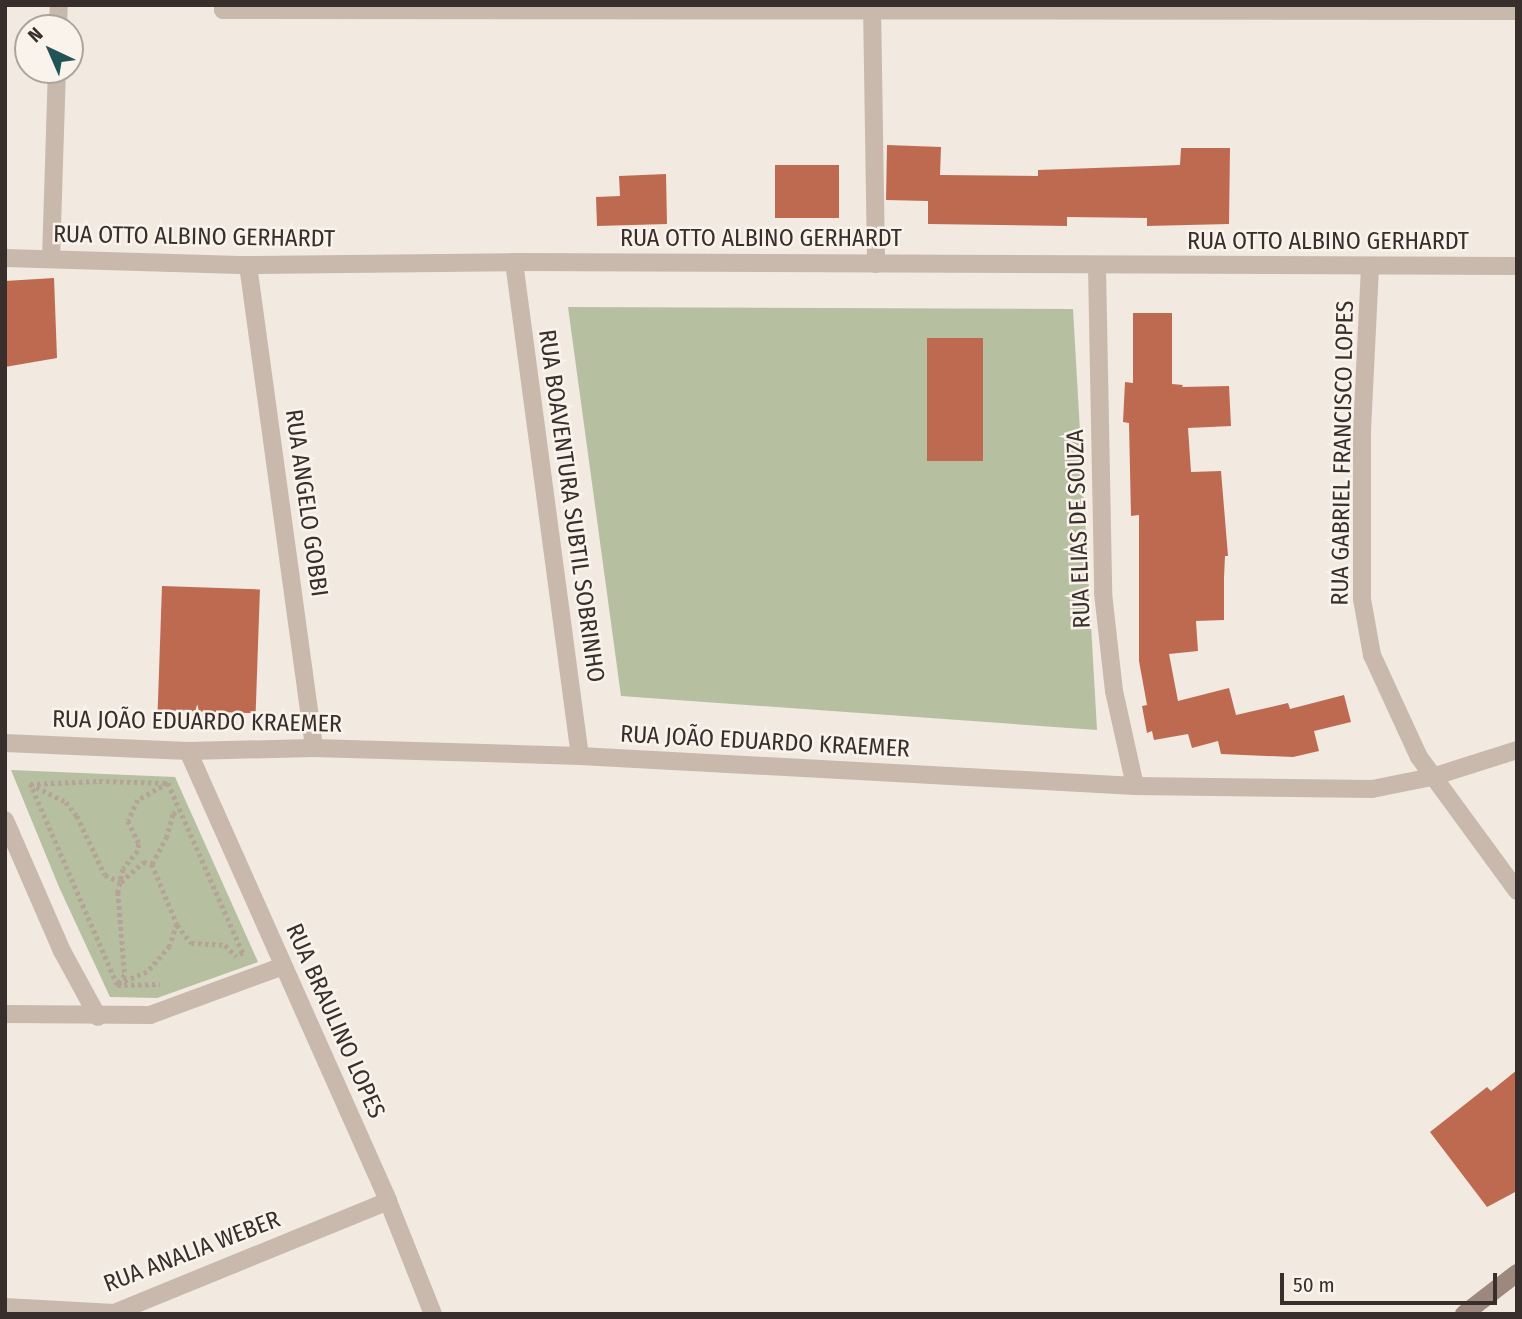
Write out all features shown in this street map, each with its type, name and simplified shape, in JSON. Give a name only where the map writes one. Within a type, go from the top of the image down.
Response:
[{"type":"main road","points":[[1464,1314],[1517,1273]]},
{"type":"street","points":[[223,5],[223,10],[872,8],[1517,11]]},
{"type":"street","points":[[872,8],[876,264]]},
{"type":"street","points":[[51,259],[57,84]]},
{"type":"street","name":"RUA OTTO ALBINO GERHARDT","points":[[5,258],[248,265],[514,262],[1097,267],[1517,266]]},
{"type":"street","name":"RUA BOAVENTURA SUBTIL SOBRINHO","points":[[514,262],[580,756]]},
{"type":"street","name":"RUA ANGELO GOBBI","points":[[248,265],[314,748]]},
{"type":"street","name":"RUA ELIAS DE SOUZA","points":[[1097,267],[1103,593],[1114,691],[1135,786]]},
{"type":"street","name":"RUA GABRIEL FRANCISCO LOPES","points":[[1370,267],[1362,432],[1362,599],[1372,655],[1432,777],[1517,891]]},
{"type":"street","name":"RUA JOÃO EDUARDO KRAEMER","points":[[5,743],[188,751],[314,748],[580,756],[1135,786],[1372,789],[1432,777],[1517,750]]},
{"type":"street","name":"RUA BRAULINO LOPES","points":[[188,751],[388,1201],[433,1314]]},
{"type":"street","points":[[5,820],[62,951],[99,1017]]},
{"type":"street","points":[[5,1014],[150,1016],[283,966]]},
{"type":"street","name":"RUA ANALIA WEBER","points":[[5,1307],[114,1313],[388,1201]]},
{"type":"path","points":[[30,784],[168,783]]},
{"type":"path","points":[[168,783],[243,953],[225,960]]},
{"type":"path","points":[[117,985],[125,975],[119,914],[123,869],[138,850],[136,836],[128,821],[138,800],[168,783]]},
{"type":"path","points":[[30,784],[65,802],[77,816],[106,875],[121,882]]},
{"type":"path","points":[[30,784],[117,985]]},
{"type":"path","points":[[152,864],[166,838],[173,814],[179,808]]},
{"type":"path","points":[[121,882],[143,862],[152,864]]},
{"type":"path","points":[[152,864],[177,924],[191,943],[225,945],[236,956]]},
{"type":"path","points":[[117,985],[147,972],[170,946],[177,924]]},
{"type":"path","points":[[117,985],[157,985],[169,981]]},
{"type":"green space","points":[[568,307],[1073,309],[1097,730],[621,696]]},
{"type":"green space","points":[[11,770],[175,777],[258,962],[157,998],[110,997],[59,887]]},
{"type":"building","points":[[887,145],[941,147],[940,175],[1038,176],[1038,170],[1180,165],[1181,148],[1230,148],[1229,224],[1147,226],[1147,218],[1067,217],[1067,226],[928,224],[928,201],[886,200]]},
{"type":"building","points":[[775,165],[839,165],[839,218],[775,218]]},
{"type":"building","points":[[666,174],[667,224],[597,226],[596,197],[620,196],[619,176]]},
{"type":"building","points":[[54,278],[57,358],[5,367],[5,281]]},
{"type":"building","points":[[1133,313],[1172,313],[1172,384],[1183,385],[1182,387],[1229,386],[1231,426],[1188,428],[1191,472],[1221,471],[1228,556],[1225,556],[1224,620],[1196,621],[1198,651],[1169,654],[1178,701],[1229,688],[1236,715],[1288,703],[1290,709],[1344,695],[1351,722],[1314,731],[1319,751],[1293,757],[1221,754],[1218,741],[1192,748],[1188,734],[1154,740],[1152,731],[1147,733],[1142,706],[1147,705],[1139,661],[1139,515],[1131,516],[1129,423],[1123,422],[1125,382],[1133,383]]},
{"type":"building","points":[[927,338],[983,338],[983,461],[927,461]]},
{"type":"building","points":[[162,586],[260,589],[256,713],[158,710]]},
{"type":"building","points":[[1517,1070],[1517,1191],[1487,1207],[1430,1132],[1487,1087],[1491,1091]]}]
